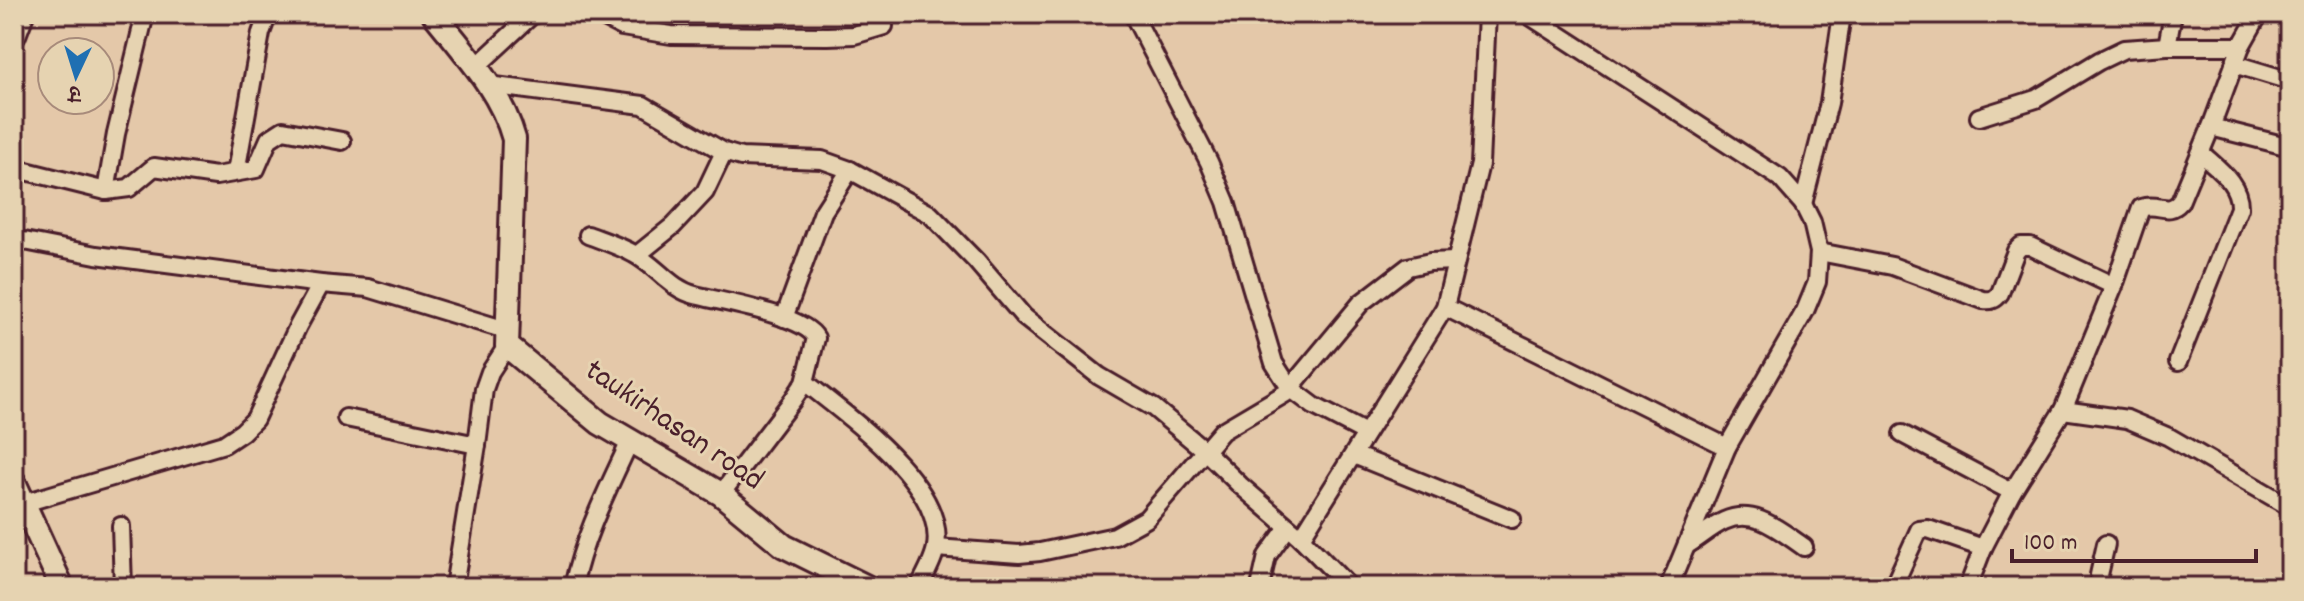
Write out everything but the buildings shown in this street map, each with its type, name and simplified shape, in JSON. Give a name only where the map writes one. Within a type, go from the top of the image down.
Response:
[{"type":"street","points":[[14,35],[22,14]]},
{"type":"street","points":[[106,191],[116,134],[145,14]]},
{"type":"street","points":[[236,172],[261,33],[268,14]]},
{"type":"street","points":[[434,14],[482,76],[509,120],[514,139],[508,338],[484,389],[454,587]]},
{"type":"street","points":[[482,76],[533,14]]},
{"type":"street","points":[[597,14],[622,27],[671,35],[854,35],[884,26]]},
{"type":"street","points":[[1133,14],[1209,162],[1226,202],[1284,393],[1366,433]]},
{"type":"street","points":[[1260,587],[1267,556],[1295,533],[1354,455],[1445,307],[1480,164],[1487,14]]},
{"type":"street","points":[[1527,14],[1780,178],[1803,204],[1812,222],[1819,252],[1817,282],[1805,311],[1727,447],[1669,587]]},
{"type":"street","points":[[1803,204],[1829,103],[1842,14]]},
{"type":"street","points":[[2167,46],[2173,14]]},
{"type":"street","points":[[1968,587],[1983,548],[2012,492],[2063,410],[2114,286],[2141,208],[2151,204],[2167,209],[2176,207],[2180,202],[2241,46],[2259,14]]},
{"type":"street","points":[[1979,117],[2036,99],[2124,49],[2241,46]]},
{"type":"street","points":[[2234,64],[2290,81]]},
{"type":"street","points":[[482,76],[643,105],[724,152],[741,157],[822,160],[850,170],[930,214],[1024,317],[1099,376],[1154,408],[1295,533],[1349,587]]},
{"type":"street","points":[[2211,127],[2290,147]]},
{"type":"street","points":[[14,168],[106,191],[129,188],[154,167],[216,176],[256,169],[269,139],[283,130],[342,141]]},
{"type":"street","points":[[637,255],[673,226],[705,192],[724,152]]},
{"type":"street","points":[[2178,362],[2239,208],[2240,196],[2231,181],[2201,153]]},
{"type":"street","points":[[784,318],[823,212],[850,170]]},
{"type":"street","points":[[588,235],[637,255],[678,289],[784,318],[812,331],[816,338],[805,382],[721,494]]},
{"type":"street","points":[[14,239],[96,255],[368,288],[508,338]]},
{"type":"street","points":[[1819,252],[1892,266],[1990,300],[1996,299],[2000,293],[2016,251],[2021,246],[2030,246],[2114,286]]},
{"type":"street","points":[[936,548],[1029,553],[1115,536],[1146,519],[1222,431],[1284,393],[1361,303],[1408,267],[1455,261]]},
{"type":"street","points":[[24,503],[224,444],[242,432],[255,419],[321,284]]},
{"type":"street","points":[[1445,307],[1727,447]]},
{"type":"street","name":"taukirhasan road","points":[[508,338],[600,423],[721,494],[784,546],[857,585]]},
{"type":"street","points":[[805,382],[856,423],[914,480],[933,515],[936,548],[919,587]]},
{"type":"street","points":[[2063,410],[2127,419],[2169,437],[2290,507]]},
{"type":"street","points":[[346,418],[477,445]]},
{"type":"street","points":[[1902,434],[2012,492]]},
{"type":"street","points":[[573,587],[592,524],[630,441]]},
{"type":"street","points":[[1354,455],[1512,519]]},
{"type":"street","points":[[14,482],[58,586]]},
{"type":"street","points":[[1687,545],[1725,521],[1751,517],[1764,520],[1804,547]]},
{"type":"street","points":[[121,526],[123,587]]},
{"type":"street","points":[[1893,587],[1919,530],[1928,529],[1983,548]]},
{"type":"street","points":[[2100,587],[2099,575],[2106,544]]}]
